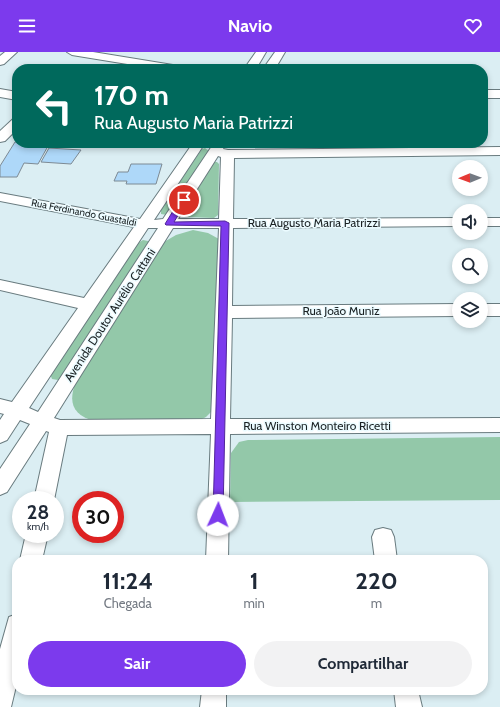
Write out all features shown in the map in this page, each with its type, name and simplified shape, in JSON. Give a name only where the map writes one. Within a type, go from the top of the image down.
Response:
[{"type":"street","points":[[0,62],[12,52]]},
{"type":"street","points":[[72,52],[148,64]]},
{"type":"street","points":[[253,64],[261,52]]},
{"type":"street","points":[[272,64],[280,52]]},
{"type":"street","points":[[0,93],[12,95]]},
{"type":"street","points":[[488,94],[500,94]]},
{"type":"street","points":[[0,138],[12,127]]},
{"type":"street","name":"Avenida Doutor Aurélio Cattani","points":[[0,435],[8,408],[89,305],[196,148]]},
{"type":"street","points":[[217,555],[225,223],[220,150],[500,151]]},
{"type":"street","name":"Avenida Doutor Aurélio Cattani","points":[[0,486],[51,424],[168,224],[220,150]]},
{"type":"street","name":"Rua Ferdinando Guastaldi","points":[[0,197],[144,224],[168,224]]},
{"type":"street","name":"Rua Augusto Maria Patrizzi","points":[[168,224],[452,222]]},
{"type":"street","points":[[488,222],[500,222]]},
{"type":"street","points":[[0,285],[89,305]]},
{"type":"street","name":"Rua João Muniz","points":[[224,312],[452,310]]},
{"type":"street","points":[[488,310],[500,310]]},
{"type":"street","name":"Rua Winston Monteiro Ricetti","points":[[8,408],[51,424],[220,426],[500,425]]},
{"type":"street","points":[[45,491],[51,424]]},
{"type":"street","points":[[383,537],[385,555]]},
{"type":"street","points":[[32,555],[34,543]]},
{"type":"street","points":[[0,704],[12,648]]},
{"type":"street","points":[[213,707],[214,695]]},
{"type":"street","points":[[407,695],[409,707]]},
{"type":"green space","points":[[205,148],[209,151],[167,215],[161,214],[161,209],[202,149]]},
{"type":"green space","points":[[214,162],[219,164],[218,215],[214,218],[185,217],[183,213]]},
{"type":"green space","points":[[193,230],[208,233],[219,239],[212,411],[200,420],[94,421],[87,419],[74,408],[72,397],[75,384],[164,242],[176,235]]},
{"type":"green space","points":[[143,240],[148,241],[149,245],[63,378],[58,380],[52,379],[50,374],[138,243]]},
{"type":"green space","points":[[500,437],[500,500],[230,502],[231,453],[239,442],[248,440]]},
{"type":"building","points":[[12,147],[47,148],[38,164],[24,163],[17,177],[0,177],[0,166]]},
{"type":"building","points":[[49,148],[81,150],[71,164],[41,162]]},
{"type":"building","points":[[131,164],[162,164],[156,184],[126,184],[127,181],[114,181],[118,172],[128,172]]},
{"type":"route","points":[[184,200],[168,224],[225,223],[218,515]]}]
